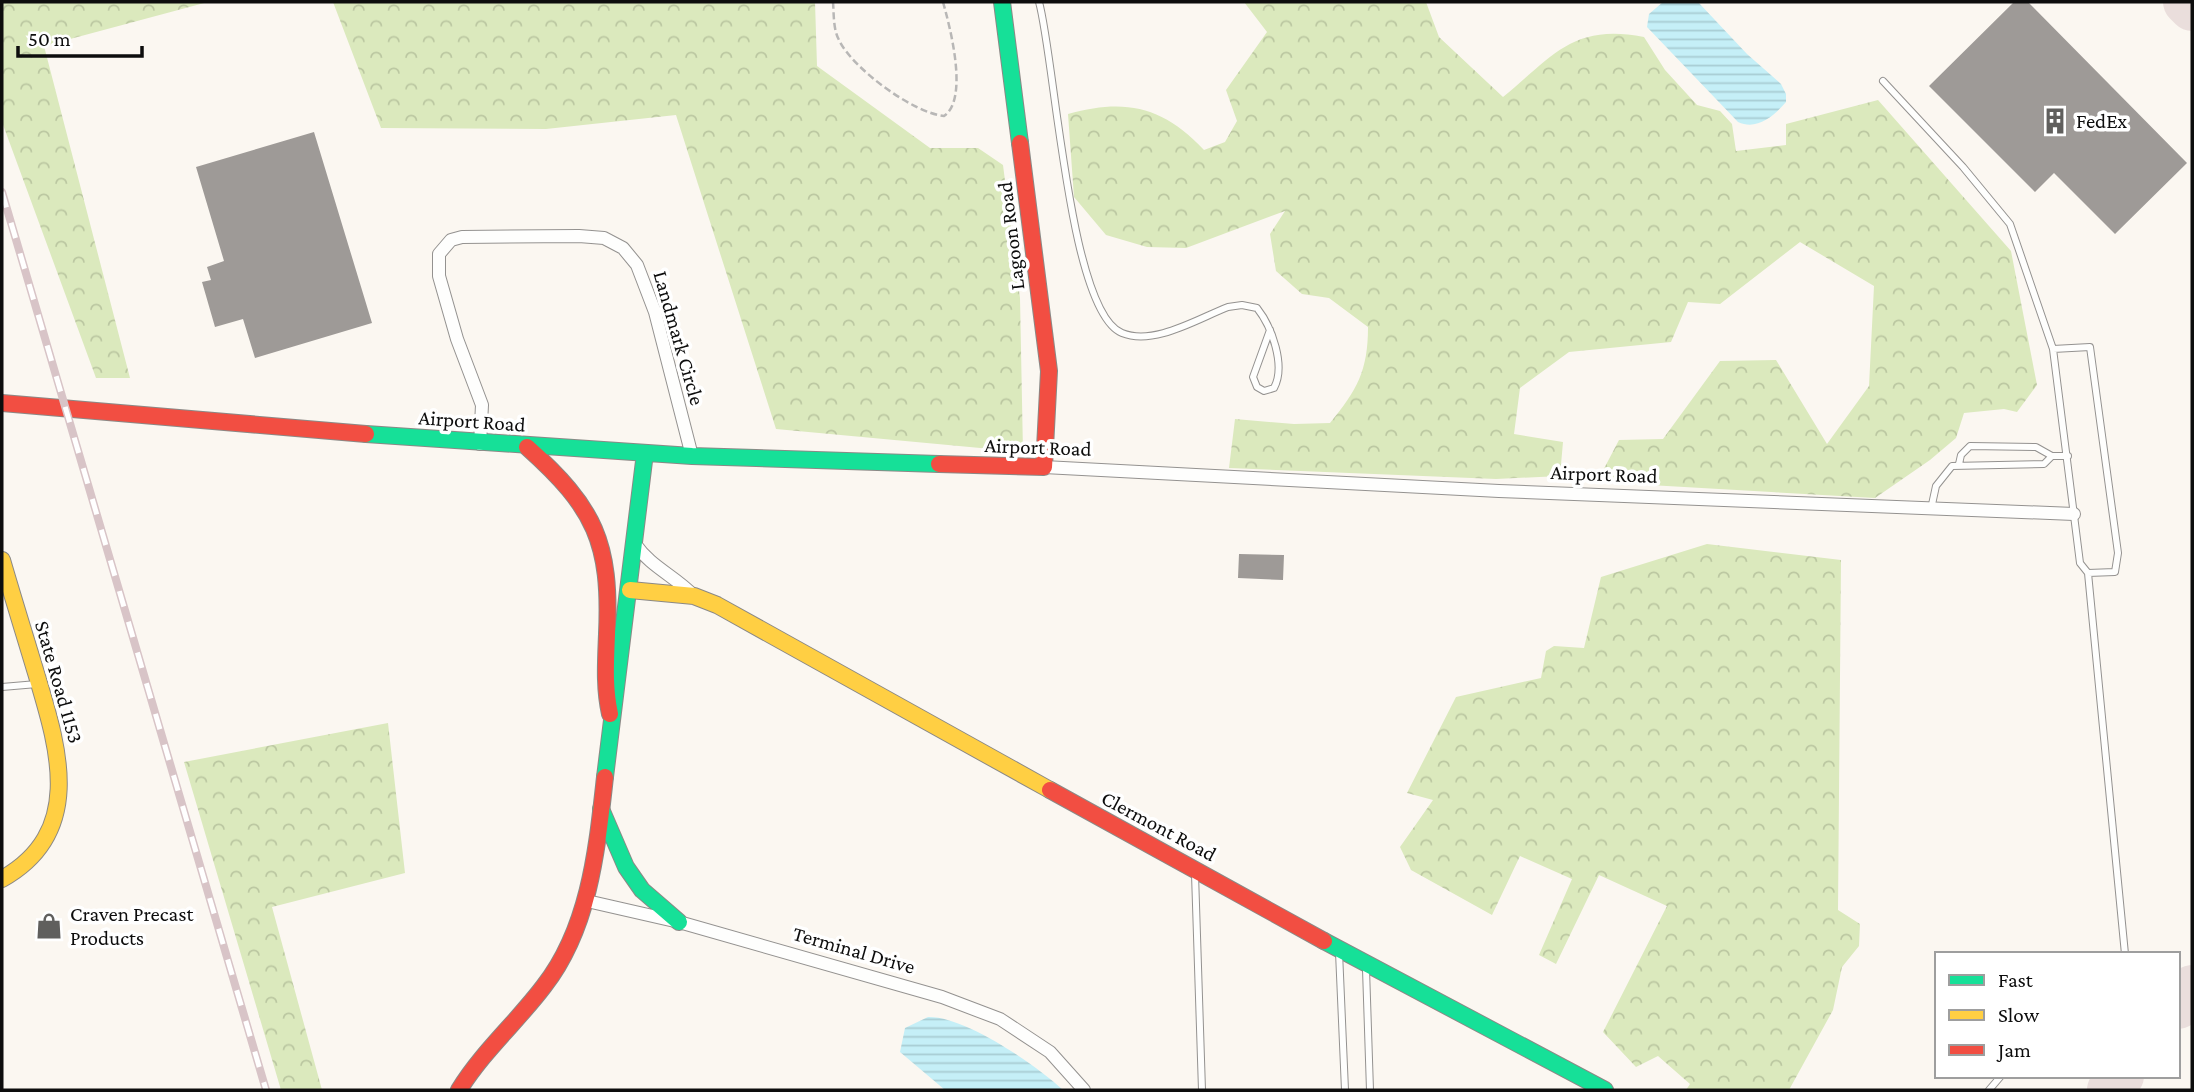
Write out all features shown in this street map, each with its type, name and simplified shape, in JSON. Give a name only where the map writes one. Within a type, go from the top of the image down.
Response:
[{"type":"street","name":"Lagoon Road","points":[[1002,2],[1049,371],[1044,467]]},
{"type":"street","name":"Landmark Circle","points":[[480,444],[482,405],[439,276],[439,254],[452,240],[462,237],[579,236],[604,238],[623,248],[638,265],[655,313],[692,456]]},
{"type":"street","name":"Airport Road","points":[[2,403],[480,444],[692,456],[1044,467],[2074,514]]},
{"type":"street","points":[[527,447],[551,468],[585,506],[604,550],[608,604],[604,691],[612,721]]},
{"type":"street","points":[[460,1090],[492,1042],[525,1009],[550,977],[567,951],[587,901],[630,590],[645,453]]},
{"type":"street","name":"Clermont Road","points":[[635,544],[657,569],[682,583],[694,596]]},
{"type":"street","name":"State Road 1153","points":[[2,879],[20,869],[49,832],[60,793],[58,747],[3,569]]},
{"type":"street","name":"Clermont Road","points":[[630,590],[694,596],[717,605],[1339,950],[1605,1090]]},
{"type":"street","points":[[601,809],[626,867],[642,890],[679,922]]},
{"type":"street","name":"Terminal Drive","points":[[587,901],[679,922],[942,997],[1000,1019],[1050,1052],[1084,1090]]},
{"type":"lane","points":[[1039,2],[1068,193],[1089,277],[1106,321],[1119,332],[1141,338],[1228,307],[1242,305],[1257,308],[1270,330],[1279,378],[1274,388],[1264,391],[1256,387],[1253,377],[1261,346],[1270,330]]},
{"type":"lane","points":[[1883,81],[1963,167],[2010,224],[2053,349],[2080,563],[2088,573],[2125,952]]},
{"type":"lane","points":[[2053,349],[2090,347],[2118,553],[2115,572],[2088,573]]},
{"type":"lane","points":[[1959,464],[1961,455],[1970,446],[2036,447],[2052,456],[2068,456]]},
{"type":"lane","points":[[1931,509],[1936,486],[1952,467],[1959,464],[2044,464],[2052,456]]},
{"type":"lane","points":[[2,687],[39,684]]},
{"type":"lane","points":[[1194,869],[1202,1090]]},
{"type":"lane","points":[[1339,950],[1345,1090]]},
{"type":"lane","points":[[1366,963],[1370,1090]]},
{"type":"path","points":[[833,2],[837,37],[850,57],[886,86],[925,111],[944,116],[954,105],[956,89],[955,61],[943,2]]},
{"type":"green space","points":[[2,2],[208,2],[44,46],[130,378],[96,378],[2,122]]},
{"type":"green space","points":[[333,2],[815,2],[817,66],[930,148],[978,148],[1003,165],[1020,298],[1023,452],[776,429],[676,115],[546,129],[381,128]]},
{"type":"green space","points":[[1244,2],[1426,2],[1439,37],[1503,97],[1551,56],[1581,39],[1620,34],[1644,37],[1665,70],[1697,105],[1720,111],[1732,124],[1736,151],[1786,145],[1786,124],[1878,100],[2011,251],[2037,385],[2017,412],[2004,409],[1964,413],[1956,438],[1930,460],[1875,498],[1597,482],[1619,440],[1663,439],[1720,361],[1776,360],[1827,444],[1869,386],[1874,286],[1800,242],[1720,304],[1688,302],[1671,342],[1569,352],[1520,388],[1514,434],[1563,442],[1560,476],[1496,479],[1229,468],[1235,419],[1294,424],[1330,423],[1359,379],[1366,356],[1368,327],[1329,298],[1302,294],[1276,271],[1270,234],[1285,211],[1186,248],[1147,247],[1106,235],[1074,197],[1068,114],[1108,107],[1142,110],[1173,124],[1204,150],[1225,142],[1237,121],[1226,90],[1267,32]]},
{"type":"green space","points":[[1707,544],[1841,560],[1838,910],[1860,924],[1859,946],[1842,967],[1833,1010],[1789,1090],[1686,1090],[1690,1084],[1658,1056],[1636,1067],[1603,1032],[1667,906],[1599,875],[1556,964],[1539,955],[1572,879],[1520,856],[1492,915],[1411,870],[1400,847],[1433,800],[1407,793],[1456,697],[1541,678],[1546,651],[1554,646],[1584,648],[1601,577]]},
{"type":"green space","points":[[388,723],[405,873],[272,907],[322,1090],[281,1090],[184,762]]},
{"type":"water","points":[[1663,2],[1698,2],[1747,54],[1781,84],[1786,94],[1786,102],[1765,121],[1752,125],[1738,122],[1647,27],[1649,14]]},
{"type":"water","points":[[928,1017],[961,1024],[980,1033],[1036,1068],[1063,1090],[945,1090],[900,1052],[905,1028]]},
{"type":"building","name":"FedEx","points":[[2014,2],[2028,2],[2187,163],[2115,234],[2054,173],[2035,192],[1929,86]]},
{"type":"building","points":[[314,132],[372,323],[255,358],[243,319],[215,327],[202,282],[211,280],[207,267],[224,261],[196,167]]},
{"type":"building","points":[[1239,554],[1284,555],[1283,580],[1238,578]]},
{"type":"taxiway","points":[[2186,2],[2192,8]]},
{"type":"taxiway","points":[[2180,1003],[2192,988]]},
{"type":"taxiway","points":[[2110,1090],[2119,1078]]},
{"type":"railway","points":[[2,192],[266,1090]]},
{"type":"traffic: fast","points":[[1002,2],[1020,143]]},
{"type":"traffic: fast","points":[[366,434],[692,456],[939,464]]},
{"type":"traffic: fast","points":[[605,777],[645,453]]},
{"type":"traffic: fast","points":[[601,809],[626,867],[642,890],[679,922]]},
{"type":"traffic: fast","points":[[1324,941],[1605,1090]]},
{"type":"traffic: slow","points":[[2,560],[52,730],[59,786],[55,813],[46,837],[28,860],[2,879]]},
{"type":"traffic: slow","points":[[630,590],[694,596],[717,605],[1050,790]]},
{"type":"traffic: jam","points":[[939,464],[1044,467],[1049,371],[1020,143]]},
{"type":"traffic: jam","points":[[2,403],[366,434]]},
{"type":"traffic: jam","points":[[527,447],[569,489],[594,529],[601,550],[608,602],[606,674],[610,714]]},
{"type":"traffic: jam","points":[[459,1090],[479,1062],[544,986],[560,963],[572,938],[589,886],[605,777]]},
{"type":"traffic: jam","points":[[1050,790],[1324,941]]},
{"type":"place","name":"FedEx","points":[[2055,121]]},
{"type":"place","name":"Craven Precast Products","points":[[49,926]]}]
